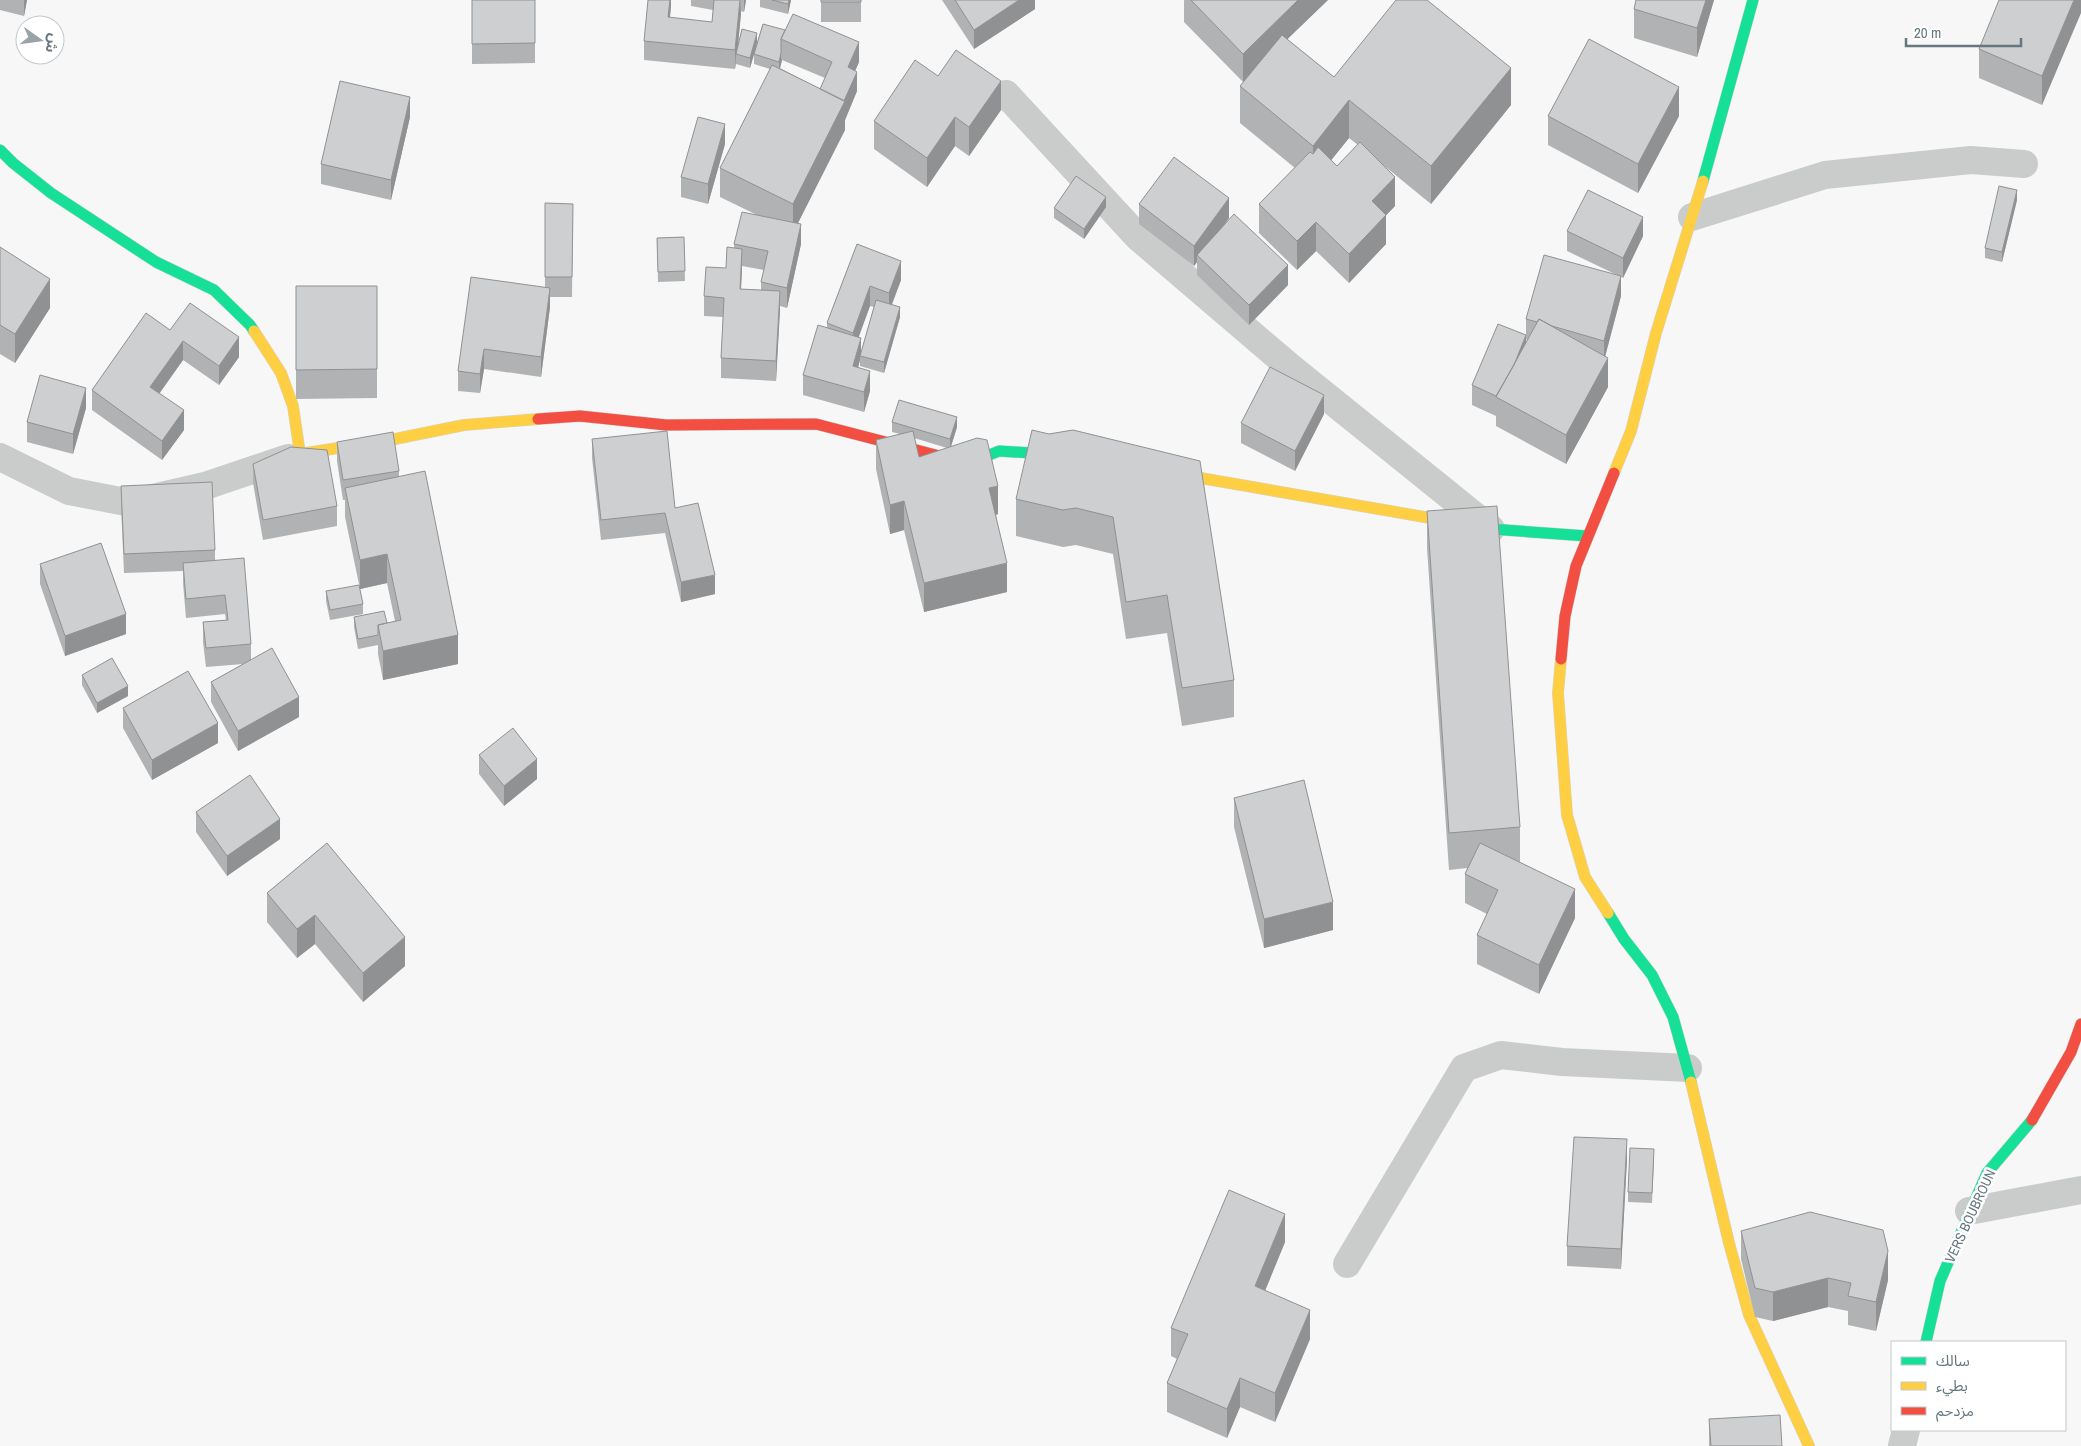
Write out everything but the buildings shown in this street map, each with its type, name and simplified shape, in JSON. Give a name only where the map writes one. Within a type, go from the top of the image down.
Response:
[{"type":"street","points":[[1753,0],[1709,163],[1656,334],[1631,431],[1586,536],[1576,566],[1565,616],[1558,693],[1567,815],[1585,877],[1624,939],[1652,974],[1673,1017],[1688,1068],[1729,1243],[1749,1315],[1809,1446]]},
{"type":"street","points":[[1006,94],[1138,237],[1290,367],[1491,529]]},
{"type":"street","points":[[0,150],[13,164],[51,193],[156,262],[214,290],[250,325],[281,373],[293,406],[300,454]]},
{"type":"street","points":[[1692,217],[1826,175],[1971,160],[2024,164]]},
{"type":"street","points":[[0,457],[69,491],[131,503],[205,486],[300,454],[395,439],[464,425],[580,416],[666,425],[816,424],[856,432],[927,454],[970,463],[998,451],[1080,457]]},
{"type":"street","points":[[1158,471],[1491,529],[1586,536]]},
{"type":"street","name":"VERS BOUBROUN","points":[[1926,1341],[1940,1281],[1969,1211],[1987,1174],[2036,1115],[2071,1052],[2081,1024]]},
{"type":"street","points":[[1347,1264],[1464,1068],[1501,1055],[1562,1062],[1688,1068]]},
{"type":"street","points":[[1969,1211],[2081,1190]]},
{"type":"street","points":[[1902,1446],[1906,1431]]},
{"type":"traffic: fast","points":[[1703,181],[1753,0]]},
{"type":"traffic: fast","points":[[0,150],[13,163],[51,193],[156,262],[214,290],[254,331]]},
{"type":"traffic: fast","points":[[955,460],[970,463],[999,451],[1064,455]]},
{"type":"traffic: fast","points":[[1436,519],[1491,529],[1587,536]]},
{"type":"traffic: fast","points":[[1608,913],[1624,939],[1652,975],[1673,1017],[1691,1082]]},
{"type":"traffic: fast","points":[[1926,1341],[1940,1281],[1987,1173],[2032,1120]]},
{"type":"traffic: slow","points":[[1614,473],[1631,431],[1656,333],[1703,181]]},
{"type":"traffic: slow","points":[[254,331],[281,373],[293,406],[300,454],[395,439],[464,425],[538,419]]},
{"type":"traffic: slow","points":[[1166,472],[1436,519]]},
{"type":"traffic: slow","points":[[1561,659],[1558,693],[1567,815],[1585,877],[1608,913]]},
{"type":"traffic: slow","points":[[1691,1082],[1729,1243],[1749,1315],[1809,1446]]},
{"type":"traffic: jam","points":[[538,419],[580,416],[666,425],[816,424],[955,460]]},
{"type":"traffic: jam","points":[[1561,659],[1565,616],[1576,566],[1614,473]]},
{"type":"traffic: jam","points":[[2032,1120],[2071,1052],[2081,1024]]}]
